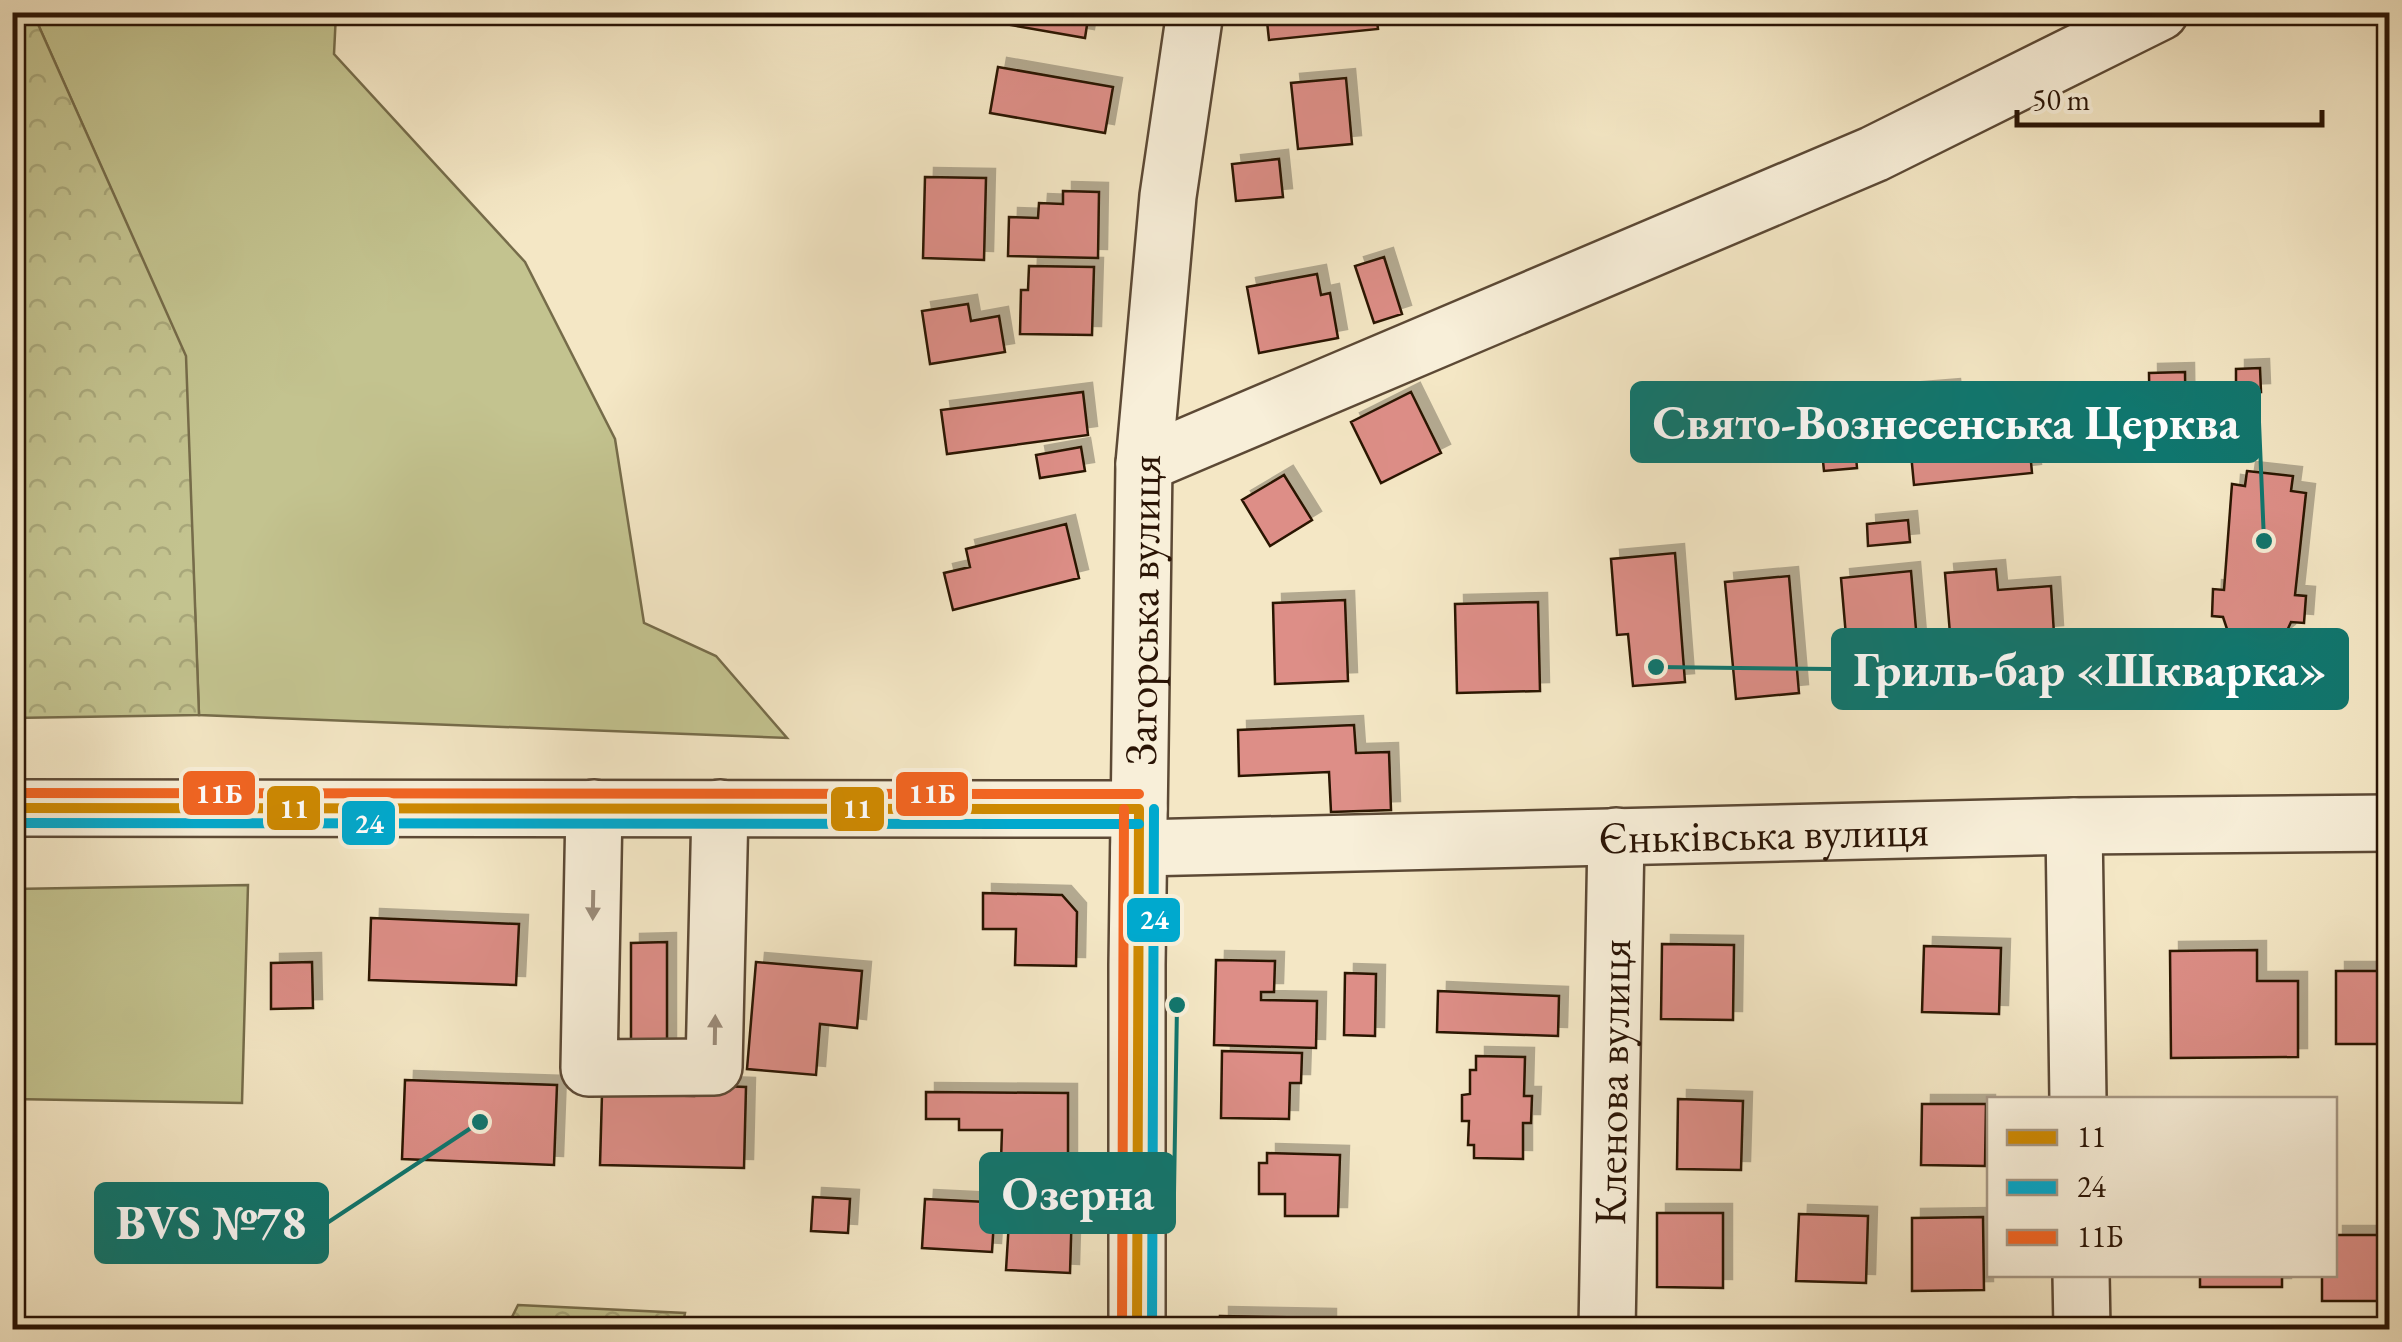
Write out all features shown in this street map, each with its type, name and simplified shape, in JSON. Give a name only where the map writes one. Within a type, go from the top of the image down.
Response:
[{"type":"street","name":"Загорська вулиця","points":[[1136,1330],[1144,464],[1168,196],[1194,12]]},
{"type":"street","points":[[1144,464],[1874,154],[2160,12]]},
{"type":"street","name":"Єньківська вулиця","points":[[12,808],[720,808],[1139,828],[1616,836],[2390,823]]},
{"type":"street","points":[[594,808],[589,1068],[714,1068],[720,808]]},
{"type":"street","points":[[2074,826],[2078,1097]]},
{"type":"street","name":"Кленова вулиця","points":[[1607,1330],[1616,836]]},
{"type":"street","points":[[2081,1277],[2082,1330]]},
{"type":"green space","points":[[12,13],[33,13],[186,356],[199,715],[13,718]]},
{"type":"green space","points":[[33,13],[336,13],[334,54],[525,262],[615,439],[644,623],[716,656],[787,738],[199,715],[185,356]]},
{"type":"green space","points":[[248,885],[242,1103],[13,1099],[13,889]]},
{"type":"green space","points":[[518,1305],[685,1313],[682,1329],[506,1329]]},
{"type":"building","points":[[1007,12],[1089,12],[1085,38],[1005,24]]},
{"type":"building","points":[[1266,12],[1376,12],[1378,29],[1269,40]]},
{"type":"building","points":[[1387,12],[1427,12],[1428,19],[1388,23]]},
{"type":"building","points":[[998,67],[1113,87],[1105,133],[990,113]]},
{"type":"building","points":[[1346,78],[1352,144],[1298,149],[1291,83]]},
{"type":"building","points":[[1279,159],[1283,197],[1236,201],[1232,164]]},
{"type":"building","points":[[925,177],[986,178],[984,260],[923,258]]},
{"type":"building","points":[[1063,191],[1099,192],[1098,258],[1008,256],[1009,217],[1038,218],[1039,203],[1063,204]]},
{"type":"building","points":[[1384,257],[1402,314],[1374,323],[1355,266]]},
{"type":"building","points":[[1029,266],[1094,267],[1092,335],[1020,334],[1021,290],[1028,290]]},
{"type":"building","points":[[1317,274],[1321,295],[1330,293],[1338,338],[1259,353],[1247,287]]},
{"type":"building","points":[[968,304],[971,321],[999,316],[1005,352],[930,364],[922,311]]},
{"type":"building","points":[[2260,368],[2261,392],[2236,393],[2236,369]]},
{"type":"building","points":[[2185,372],[2186,443],[2181,450],[2164,455],[2150,444],[2149,373]]},
{"type":"building","points":[[1951,388],[1953,405],[2025,397],[2032,473],[1914,485],[1909,433],[1896,435],[1891,393]]},
{"type":"building","points":[[1083,392],[1088,435],[947,454],[941,410]]},
{"type":"building","points":[[1411,392],[1441,453],[1381,483],[1351,422]]},
{"type":"building","points":[[1853,420],[1857,468],[1824,471],[1819,423]]},
{"type":"building","points":[[1081,447],[1085,471],[1040,478],[1036,455]]},
{"type":"building","points":[[2247,471],[2293,476],[2291,491],[2306,493],[2295,595],[2306,596],[2304,623],[2291,622],[2286,633],[2257,650],[2228,632],[2223,617],[2212,616],[2213,589],[2224,590],[2232,484],[2245,486]]},
{"type":"building","points":[[1284,475],[1312,520],[1270,546],[1242,500]]},
{"type":"building","points":[[1908,520],[1910,542],[1868,546],[1867,524]]},
{"type":"building","points":[[1066,524],[1079,578],[953,610],[944,573],[970,567],[966,549]]},
{"type":"building","points":[[1675,553],[1685,682],[1633,686],[1628,634],[1617,635],[1611,559]]},
{"type":"building","points":[[1996,569],[1998,590],[2051,586],[2054,634],[2028,636],[2030,663],[1953,670],[1945,573]]},
{"type":"building","points":[[1911,571],[1921,688],[1851,694],[1841,578]]},
{"type":"building","points":[[1789,576],[1799,693],[1736,699],[1725,582]]},
{"type":"building","points":[[1345,600],[1348,681],[1275,684],[1273,603]]},
{"type":"building","points":[[1538,602],[1540,691],[1457,693],[1455,604]]},
{"type":"building","points":[[1354,725],[1356,753],[1389,752],[1391,810],[1331,812],[1329,772],[1239,776],[1238,730]]},
{"type":"building","points":[[983,893],[1062,895],[1077,912],[1076,966],[1015,965],[1016,929],[983,929]]},
{"type":"building","points":[[371,918],[519,924],[516,985],[369,980]]},
{"type":"building","points":[[667,942],[667,1050],[631,1050],[631,943]]},
{"type":"building","points":[[1662,944],[1734,945],[1733,1020],[1661,1019]]},
{"type":"building","points":[[1924,946],[2001,948],[1999,1014],[1922,1012]]},
{"type":"building","points":[[2257,950],[2257,981],[2298,981],[2298,1057],[2171,1058],[2170,951]]},
{"type":"building","points":[[1216,960],[1275,961],[1274,992],[1261,992],[1261,1000],[1317,1001],[1316,1048],[1214,1045]]},
{"type":"building","points":[[312,962],[313,1008],[271,1009],[271,963]]},
{"type":"building","points":[[756,962],[862,971],[857,1028],[820,1024],[816,1075],[747,1069]]},
{"type":"building","points":[[2336,971],[2390,971],[2390,1044],[2336,1044]]},
{"type":"building","points":[[1345,973],[1376,974],[1375,1036],[1344,1035]]},
{"type":"building","points":[[1438,991],[1559,996],[1558,1036],[1437,1032]]},
{"type":"building","points":[[1222,1051],[1302,1053],[1301,1083],[1290,1083],[1289,1119],[1221,1118]]},
{"type":"building","points":[[1476,1056],[1525,1057],[1524,1096],[1532,1096],[1531,1123],[1523,1123],[1523,1159],[1474,1158],[1474,1145],[1468,1145],[1469,1121],[1462,1121],[1462,1095],[1470,1094],[1470,1070],[1476,1070]]},
{"type":"building","points":[[405,1080],[557,1085],[554,1165],[402,1159]]},
{"type":"building","points":[[694,1085],[746,1087],[744,1168],[600,1165],[602,1094],[694,1096]]},
{"type":"building","points":[[926,1092],[1068,1093],[1068,1161],[1001,1161],[1002,1130],[959,1130],[959,1119],[926,1119]]},
{"type":"building","points":[[1678,1099],[1743,1101],[1741,1170],[1677,1169]]},
{"type":"building","points":[[1922,1104],[1986,1104],[1985,1166],[1921,1165]]},
{"type":"building","points":[[1267,1153],[1340,1155],[1338,1216],[1285,1216],[1285,1194],[1259,1194],[1259,1163],[1267,1163]]},
{"type":"building","points":[[813,1197],[850,1199],[848,1233],[811,1231]]},
{"type":"building","points":[[925,1199],[1072,1206],[1070,1273],[1006,1270],[1009,1221],[994,1220],[992,1252],[922,1248]]},
{"type":"building","points":[[1657,1213],[1723,1213],[1723,1288],[1657,1287]]},
{"type":"building","points":[[1799,1214],[1868,1216],[1866,1283],[1796,1281]]},
{"type":"building","points":[[1983,1217],[1984,1290],[1912,1291],[1912,1218]]},
{"type":"building","points":[[2337,1235],[2389,1235],[2390,1301],[2322,1301],[2322,1277],[2337,1277]]},
{"type":"building","points":[[2200,1277],[2282,1277],[2282,1287],[2200,1287]]},
{"type":"building","points":[[1220,1316],[1327,1318],[1327,1330],[1220,1330]]},
{"type":"transit line","name":"11Б","points":[[12,793],[1139,794]]},
{"type":"transit line","name":"11","points":[[12,808],[1139,809]]},
{"type":"transit line","name":"11Б","points":[[1122,1330],[1124,809]]},
{"type":"transit line","name":"11","points":[[1137,1330],[1139,809]]},
{"type":"transit line","name":"24","points":[[1152,1330],[1154,809]]},
{"type":"transit line","name":"24","points":[[12,823],[1139,824]]},
{"type":"place","name":"Свято-Вознесенська Церква","points":[[2264,541]]},
{"type":"place","name":"Гриль-бар «Шкварка»","points":[[1656,667]]},
{"type":"place","name":"Озерна","points":[[1177,1005]]},
{"type":"place","name":"BVS №78","points":[[480,1122]]}]
